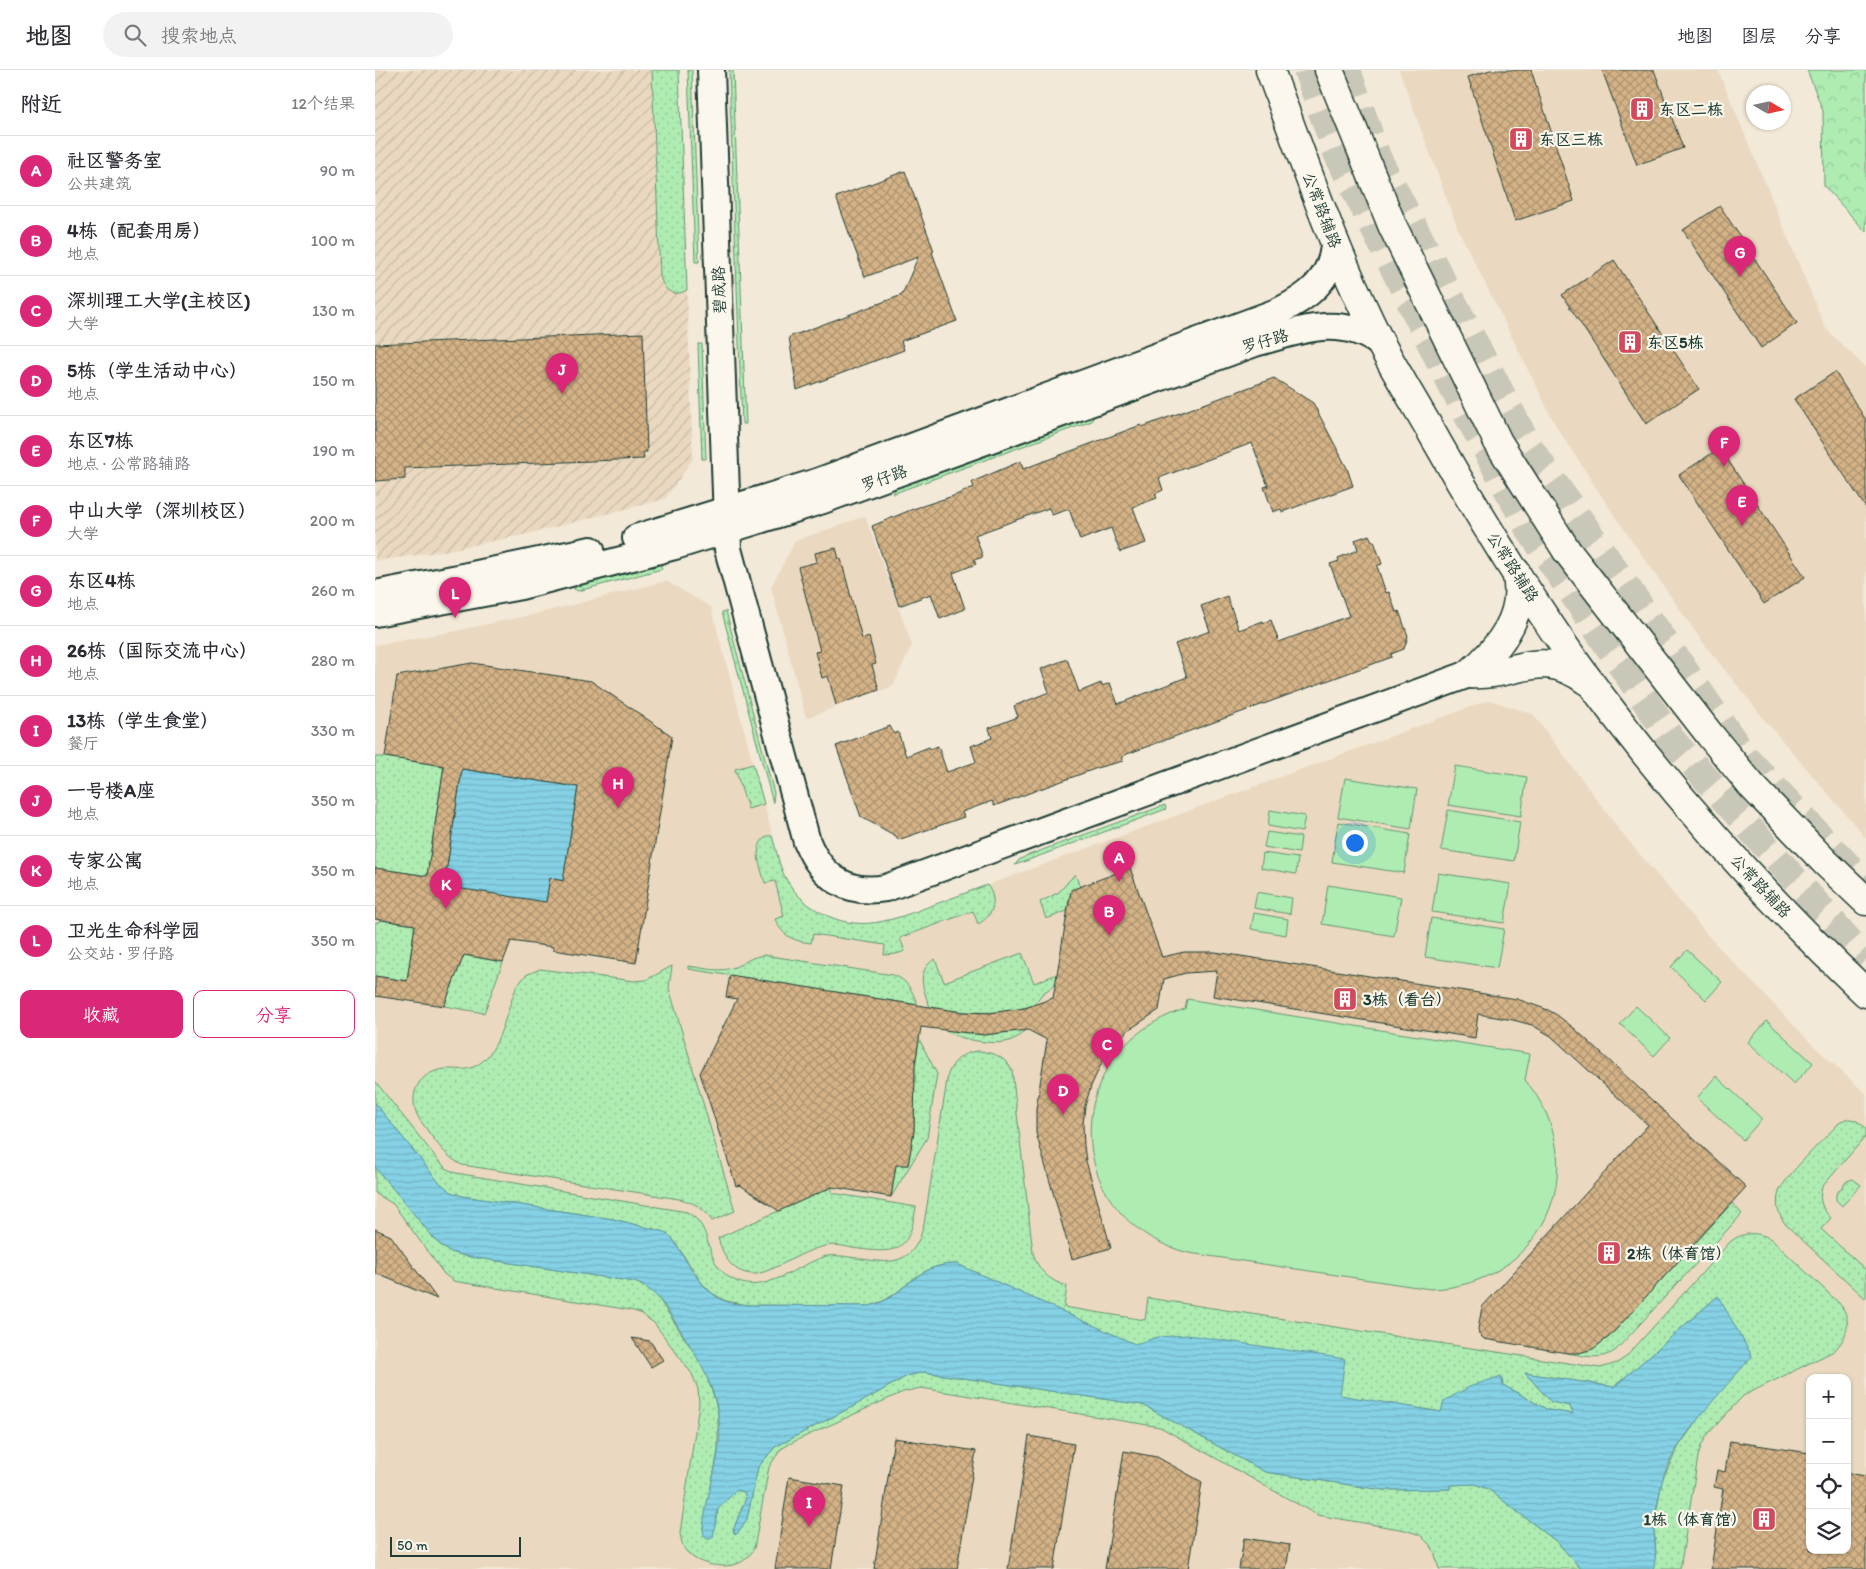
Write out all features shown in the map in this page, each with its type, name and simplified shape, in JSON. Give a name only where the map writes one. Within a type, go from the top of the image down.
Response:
[{"type":"main road","name":"碧成路","points":[[711,70],[728,549],[807,842],[817,863],[828,874],[841,883],[856,888],[871,890],[893,886],[1469,674]]},
{"type":"main road","name":"公常路辅路","points":[[1269,70],[1334,244],[1381,344],[1481,518],[1553,630],[1666,780],[1714,836],[1778,906],[1866,993]]},
{"type":"main road","points":[[1329,70],[1392,225],[1498,442],[1567,551],[1709,735],[1751,785],[1826,863],[1866,901]]},
{"type":"main road","name":"罗仔路","points":[[375,613],[521,586],[675,546],[727,520],[817,482],[1277,312],[1311,293],[1318,285],[1328,268],[1334,244]]},
{"type":"main road","name":"罗仔路","points":[[375,594],[476,575],[823,500],[1255,343],[1307,330],[1342,326],[1360,331],[1381,344]]},
{"type":"main road","points":[[1469,674],[1495,649],[1509,630],[1517,601],[1516,572]]},
{"type":"main road","points":[[1469,674],[1494,674],[1532,664],[1547,664],[1572,671],[1592,684]]},
{"type":"shaded area","points":[[375,70],[679,70],[693,459],[665,499],[528,534],[444,551],[375,561]]},
{"type":"shaded area","points":[[1399,70],[1718,70],[1826,329],[1866,368],[1866,838],[1768,724],[1701,640],[1610,509],[1556,426],[1458,229]]},
{"type":"shaded area","points":[[865,516],[912,645],[893,686],[806,718],[771,587],[795,541]]},
{"type":"shaded area","points":[[666,581],[711,607],[783,874],[793,889],[809,905],[826,916],[847,923],[872,924],[912,913],[1489,700],[1533,714],[1621,832],[1712,940],[1813,1045],[1866,1094],[1866,1569],[375,1569],[375,645],[446,633],[540,613]]},
{"type":"green space","points":[[652,70],[679,70],[687,290],[677,293],[670,292],[664,286],[660,276]]},
{"type":"green space","points":[[688,70],[692,70],[699,262],[695,262]]},
{"type":"green space","points":[[729,70],[733,70],[746,424],[742,424]]},
{"type":"green space","points":[[1807,70],[1866,70],[1866,232],[1824,186],[1823,111]]},
{"type":"green space","points":[[698,344],[702,344],[706,459],[702,459]]},
{"type":"green space","points":[[1093,416],[1092,421],[892,494],[900,483]]},
{"type":"green space","points":[[660,562],[662,569],[578,591],[574,589],[575,584]]},
{"type":"green space","points":[[726,611],[774,793],[773,803],[722,612]]},
{"type":"green space","points":[[375,757],[444,766],[427,876],[375,868]]},
{"type":"green space","points":[[753,764],[764,804],[748,809],[735,769]]},
{"type":"green space","points":[[1455,766],[1527,777],[1521,816],[1448,805]]},
{"type":"green space","points":[[1345,778],[1417,789],[1411,829],[1338,817]]},
{"type":"green space","points":[[1165,805],[1166,809],[1015,865],[1026,856]]},
{"type":"green space","points":[[1270,810],[1305,816],[1302,832],[1268,826]]},
{"type":"green space","points":[[1448,810],[1520,822],[1514,861],[1441,850]]},
{"type":"green space","points":[[1338,822],[1410,834],[1404,873],[1332,862]]},
{"type":"green space","points":[[1267,832],[1301,837],[1299,853],[1264,847]]},
{"type":"green space","points":[[767,836],[772,836],[783,873],[795,892],[812,907],[841,921],[869,923],[896,918],[987,885],[992,896],[993,907],[988,916],[978,924],[973,911],[900,938],[905,951],[896,954],[884,955],[885,945],[813,934],[811,943],[799,941],[785,934],[775,919],[784,916],[775,881],[765,883],[758,852],[759,846]]},
{"type":"green space","points":[[1263,853],[1298,858],[1296,874],[1261,868]]},
{"type":"green space","points":[[1438,873],[1511,884],[1504,923],[1432,912]]},
{"type":"green space","points":[[1075,874],[1080,887],[1071,891],[1067,911],[1046,919],[1040,902],[1059,892]]},
{"type":"green space","points":[[1328,885],[1401,897],[1394,936],[1322,924]]},
{"type":"green space","points":[[1257,892],[1292,898],[1290,914],[1254,908]]},
{"type":"green space","points":[[1254,913],[1288,919],[1286,935],[1251,929]]},
{"type":"green space","points":[[1431,918],[1504,929],[1497,968],[1425,957]]},
{"type":"green space","points":[[382,920],[415,925],[407,981],[375,976],[375,923]]},
{"type":"green space","points":[[1687,950],[1722,982],[1706,1000],[1671,967]]},
{"type":"green space","points":[[1022,953],[1034,983],[1057,974],[1056,984],[1042,994],[1034,1005],[995,1012],[957,1011],[930,1007],[922,981],[925,969],[935,959],[944,982]]},
{"type":"green space","points":[[464,955],[503,962],[484,1013],[444,1006]]},
{"type":"green space","points":[[764,955],[893,975],[906,983],[918,1005],[688,969],[688,966],[724,970]]},
{"type":"green space","points":[[672,966],[669,988],[735,1211],[712,1221],[706,1212],[698,1206],[679,1199],[462,1165],[440,1147],[418,1116],[415,1109],[414,1094],[420,1081],[433,1072],[440,1070],[473,1067],[480,1064],[487,1057],[500,1033],[517,986],[526,975],[540,969],[634,981],[646,980]]},
{"type":"green space","points":[[1187,999],[1530,1054],[1525,1080],[1546,1114],[1557,1149],[1556,1184],[1547,1216],[1528,1245],[1502,1268],[1469,1283],[1430,1289],[1189,1253],[1146,1235],[1116,1207],[1097,1172],[1090,1134],[1096,1095],[1113,1059],[1143,1030],[1185,1009]]},
{"type":"green space","points":[[1636,1006],[1670,1038],[1654,1056],[1620,1024]]},
{"type":"green space","points":[[1767,1021],[1813,1063],[1794,1084],[1748,1042]]},
{"type":"green space","points":[[944,1030],[984,1035],[1025,1030],[1012,1040],[995,1043],[966,1039]]},
{"type":"green space","points":[[919,1039],[937,1074],[927,1138],[891,1197],[896,1165],[908,1165],[914,1131],[915,1065]]},
{"type":"green space","points":[[979,1051],[999,1056],[1012,1070],[1033,1253],[1038,1265],[1045,1274],[1067,1286],[1064,1307],[1145,1320],[1148,1298],[1600,1368],[1617,1363],[1626,1357],[1730,1242],[1739,1236],[1755,1234],[1771,1239],[1839,1303],[1846,1315],[1847,1328],[1843,1340],[1834,1351],[1743,1396],[1708,1434],[1701,1446],[1698,1457],[1680,1569],[1653,1569],[1656,1553],[1654,1526],[1662,1480],[1679,1446],[1696,1422],[1718,1296],[1614,1387],[1525,1373],[1551,1402],[1570,1406],[1573,1414],[1548,1410],[1503,1385],[1501,1376],[1442,1412],[1200,1374],[957,1264],[942,1265],[929,1269],[892,1296],[882,1302],[869,1306],[748,1305],[726,1301],[712,1293],[702,1283],[672,1238],[665,1232],[613,1219],[462,1196],[451,1192],[437,1181],[375,1103],[375,1081],[438,1160],[447,1169],[456,1173],[687,1212],[702,1227],[713,1257],[725,1274],[744,1284],[759,1284],[784,1276],[826,1256],[884,1261],[897,1260],[908,1254],[917,1243],[924,1224],[948,1074],[953,1064],[960,1057]]},
{"type":"green space","points":[[1716,1076],[1762,1119],[1743,1140],[1697,1098]]},
{"type":"green space","points":[[1845,1119],[1854,1120],[1861,1124],[1866,1129],[1866,1136],[1822,1187],[1820,1196],[1822,1204],[1831,1218],[1821,1229],[1866,1270],[1866,1299],[1786,1225],[1777,1205],[1779,1192],[1789,1177],[1805,1158]]},
{"type":"green space","points":[[375,1167],[437,1242],[448,1251],[465,1256],[635,1282],[657,1296],[703,1366],[718,1413],[718,1451],[703,1529],[712,1538],[718,1509],[736,1490],[744,1492],[746,1498],[733,1531],[735,1534],[747,1519],[758,1467],[775,1447],[907,1376],[924,1372],[1143,1405],[1265,1472],[1383,1490],[1450,1489],[1450,1485],[1475,1484],[1488,1489],[1557,1542],[1581,1569],[1439,1569],[1434,1551],[1420,1535],[1405,1530],[1317,1515],[1160,1427],[921,1388],[903,1392],[781,1449],[769,1467],[754,1549],[746,1558],[736,1564],[716,1566],[702,1562],[686,1551],[680,1533],[699,1404],[698,1389],[692,1374],[654,1323],[640,1313],[630,1310],[453,1281],[444,1274],[393,1204],[375,1193]]},
{"type":"green space","points":[[1853,1179],[1861,1185],[1842,1206],[1836,1200],[1836,1194],[1847,1181]]},
{"type":"green space","points":[[832,1187],[832,1193],[916,1207],[913,1223],[904,1242],[890,1250],[880,1251],[832,1245],[825,1246],[816,1248],[757,1274],[742,1272],[731,1264],[723,1252],[718,1238]]},
{"type":"green space","points":[[1732,1203],[1742,1214],[1616,1350],[1598,1357],[1567,1353],[1590,1349],[1610,1336]]},
{"type":"water","points":[[462,769],[578,787],[563,881],[550,879],[543,922],[444,887]]},
{"type":"water","points":[[375,1103],[438,1181],[451,1192],[462,1196],[613,1219],[665,1232],[672,1238],[694,1274],[708,1290],[725,1301],[734,1303],[748,1305],[869,1306],[892,1296],[930,1269],[942,1265],[957,1264],[1135,1344],[1158,1337],[1188,1335],[1345,1359],[1340,1395],[1441,1412],[1444,1401],[1469,1387],[1501,1376],[1503,1385],[1548,1410],[1573,1414],[1570,1406],[1551,1402],[1525,1373],[1614,1387],[1718,1296],[1752,1356],[1700,1416],[1667,1467],[1655,1516],[1656,1554],[1653,1569],[1581,1569],[1557,1542],[1488,1489],[1475,1484],[1450,1485],[1450,1489],[1383,1490],[1265,1472],[1143,1405],[924,1372],[907,1376],[775,1447],[758,1467],[747,1519],[737,1534],[734,1533],[734,1528],[746,1498],[744,1492],[737,1490],[718,1509],[713,1537],[707,1539],[704,1536],[703,1529],[718,1453],[719,1418],[711,1387],[697,1357],[666,1307],[643,1285],[635,1282],[465,1256],[448,1251],[437,1242],[375,1167]]},
{"type":"building","name":"东区三栋","points":[[1490,70],[1531,70],[1574,201],[1515,221],[1468,77]]},
{"type":"building","name":"东区二栋","points":[[1602,70],[1654,70],[1683,148],[1637,165]]},
{"type":"building","points":[[905,171],[957,321],[901,341],[904,350],[797,390],[789,337],[902,295],[918,257],[865,277],[836,197]]},
{"type":"building","points":[[1720,206],[1797,323],[1761,348],[1683,230]]},
{"type":"building","name":"东区5栋","points":[[1614,260],[1699,389],[1646,424],[1562,295]]},
{"type":"building","points":[[643,333],[647,452],[643,452],[644,459],[405,468],[405,479],[375,481],[375,344]]},
{"type":"building","points":[[1835,372],[1866,420],[1866,508],[1794,399]]},
{"type":"building","points":[[1274,378],[1313,403],[1347,468],[1353,486],[1282,512],[1281,509],[1273,512],[1264,487],[1268,486],[1252,443],[1159,478],[1163,490],[1155,494],[1157,498],[1133,507],[1146,543],[1120,552],[1111,528],[1080,540],[1069,509],[1052,515],[1049,508],[975,535],[983,557],[974,560],[976,564],[953,573],[965,609],[940,619],[931,594],[899,606],[872,526],[913,509],[956,495],[974,487],[972,482],[1021,461],[1023,469]]},
{"type":"building","points":[[1720,448],[1805,577],[1764,604],[1679,475]]},
{"type":"building","points":[[1369,535],[1372,541],[1374,541],[1382,564],[1377,566],[1386,593],[1389,592],[1396,612],[1399,611],[1408,636],[1404,649],[1391,654],[1392,657],[1127,754],[1121,758],[1123,761],[1100,767],[994,806],[992,801],[962,812],[964,817],[898,840],[896,836],[861,817],[836,746],[890,726],[894,734],[898,732],[906,756],[929,747],[930,749],[938,746],[947,772],[976,762],[971,746],[992,738],[989,728],[1018,717],[1014,706],[1049,692],[1041,669],[1067,659],[1079,692],[1101,683],[1102,686],[1110,683],[1118,704],[1187,677],[1175,644],[1210,631],[1201,606],[1227,596],[1239,630],[1271,620],[1279,642],[1349,616],[1330,564],[1339,561],[1338,558],[1358,550],[1355,540]]},
{"type":"building","points":[[836,548],[839,559],[841,559],[862,639],[869,637],[876,664],[872,665],[879,690],[836,705],[828,676],[822,678],[815,652],[820,651],[798,567],[817,562],[815,553]]},
{"type":"building","points":[[472,663],[591,681],[672,736],[636,963],[553,950],[553,947],[511,941],[503,962],[464,955],[444,1006],[375,996],[375,976],[407,981],[415,925],[375,919],[375,868],[427,876],[444,766],[385,757],[397,676]],"holes":[[[462,769],[578,787],[563,881],[550,878],[546,902],[444,886]]]},
{"type":"building","points":[[1130,868],[1162,957],[1184,952],[1215,952],[1517,999],[1548,1010],[1575,1029],[1746,1187],[1610,1336],[1593,1349],[1579,1353],[1567,1353],[1484,1339],[1479,1334],[1478,1329],[1482,1307],[1648,1125],[1551,1036],[1532,1025],[1478,1014],[1475,1038],[1213,996],[1217,971],[1186,973],[1164,979],[1159,1010],[1127,1031],[1113,1046],[1103,1060],[1091,1086],[1085,1106],[1083,1124],[1084,1146],[1086,1161],[1111,1248],[1072,1259],[1036,1133],[1036,1109],[1047,1040],[1028,1030],[984,1035],[921,1027],[915,1065],[914,1131],[908,1165],[896,1165],[891,1197],[832,1187],[779,1211],[740,1185],[736,1186],[700,1073],[737,999],[726,997],[730,975],[961,1012],[990,1013],[1025,1008],[1053,998],[1071,890]]},
{"type":"building","points":[[375,1229],[391,1236],[437,1299],[375,1273]]},
{"type":"building","points":[[632,1338],[650,1341],[663,1360],[651,1367]]},
{"type":"building","points":[[1029,1436],[1074,1444],[1054,1569],[1008,1569]]},
{"type":"building","points":[[894,1438],[976,1451],[957,1569],[874,1569]]},
{"type":"building","name":"1栋（体育馆）","points":[[1730,1441],[1806,1452],[1806,1554],[1851,1554],[1851,1474],[1866,1476],[1866,1569],[1711,1569],[1723,1489],[1714,1487],[1717,1470],[1725,1472]]},
{"type":"building","points":[[1124,1451],[1157,1457],[1202,1482],[1188,1569],[1105,1569]]},
{"type":"building","points":[[789,1477],[844,1486],[831,1569],[775,1569]]},
{"type":"building","points":[[1244,1538],[1290,1545],[1286,1569],[1239,1569]]},
{"type":"tunnel","points":[[1307,70],[1337,153],[1451,384],[1529,529],[1672,740],[1866,960]]},
{"type":"tunnel","points":[[1347,70],[1377,157],[1529,447],[1744,756],[1865,884]]},
{"type":"place","name":"东区二栋","points":[[1642,109]]},
{"type":"place","name":"东区三栋","points":[[1521,139]]},
{"type":"place","name":"东区4栋","points":[[1740,277]]},
{"type":"place","name":"东区5栋","points":[[1630,342]]},
{"type":"place","name":"一号楼A座","points":[[562,394]]},
{"type":"place","name":"中山大学（深圳校区）","points":[[1724,467]]},
{"type":"place","name":"东区7栋","points":[[1742,526]]},
{"type":"place","name":"卫光生命科学园","points":[[455,618]]},
{"type":"place","name":"26栋（国际交流中心）","points":[[618,808]]},
{"type":"place","name":"社区警务室","points":[[1119,882]]},
{"type":"place","name":"专家公寓","points":[[446,909]]},
{"type":"place","name":"4栋（配套用房）","points":[[1109,936]]},
{"type":"place","name":"3栋（看台）","points":[[1345,999]]},
{"type":"place","name":"深圳理工大学(主校区)","points":[[1107,1069]]},
{"type":"place","name":"5栋（学生活动中心）","points":[[1063,1115]]},
{"type":"place","name":"2栋（体育馆）","points":[[1609,1253]]},
{"type":"place","name":"1栋（体育馆）","points":[[1764,1519]]},
{"type":"place","name":"13栋（学生食堂）","points":[[809,1527]]}]
